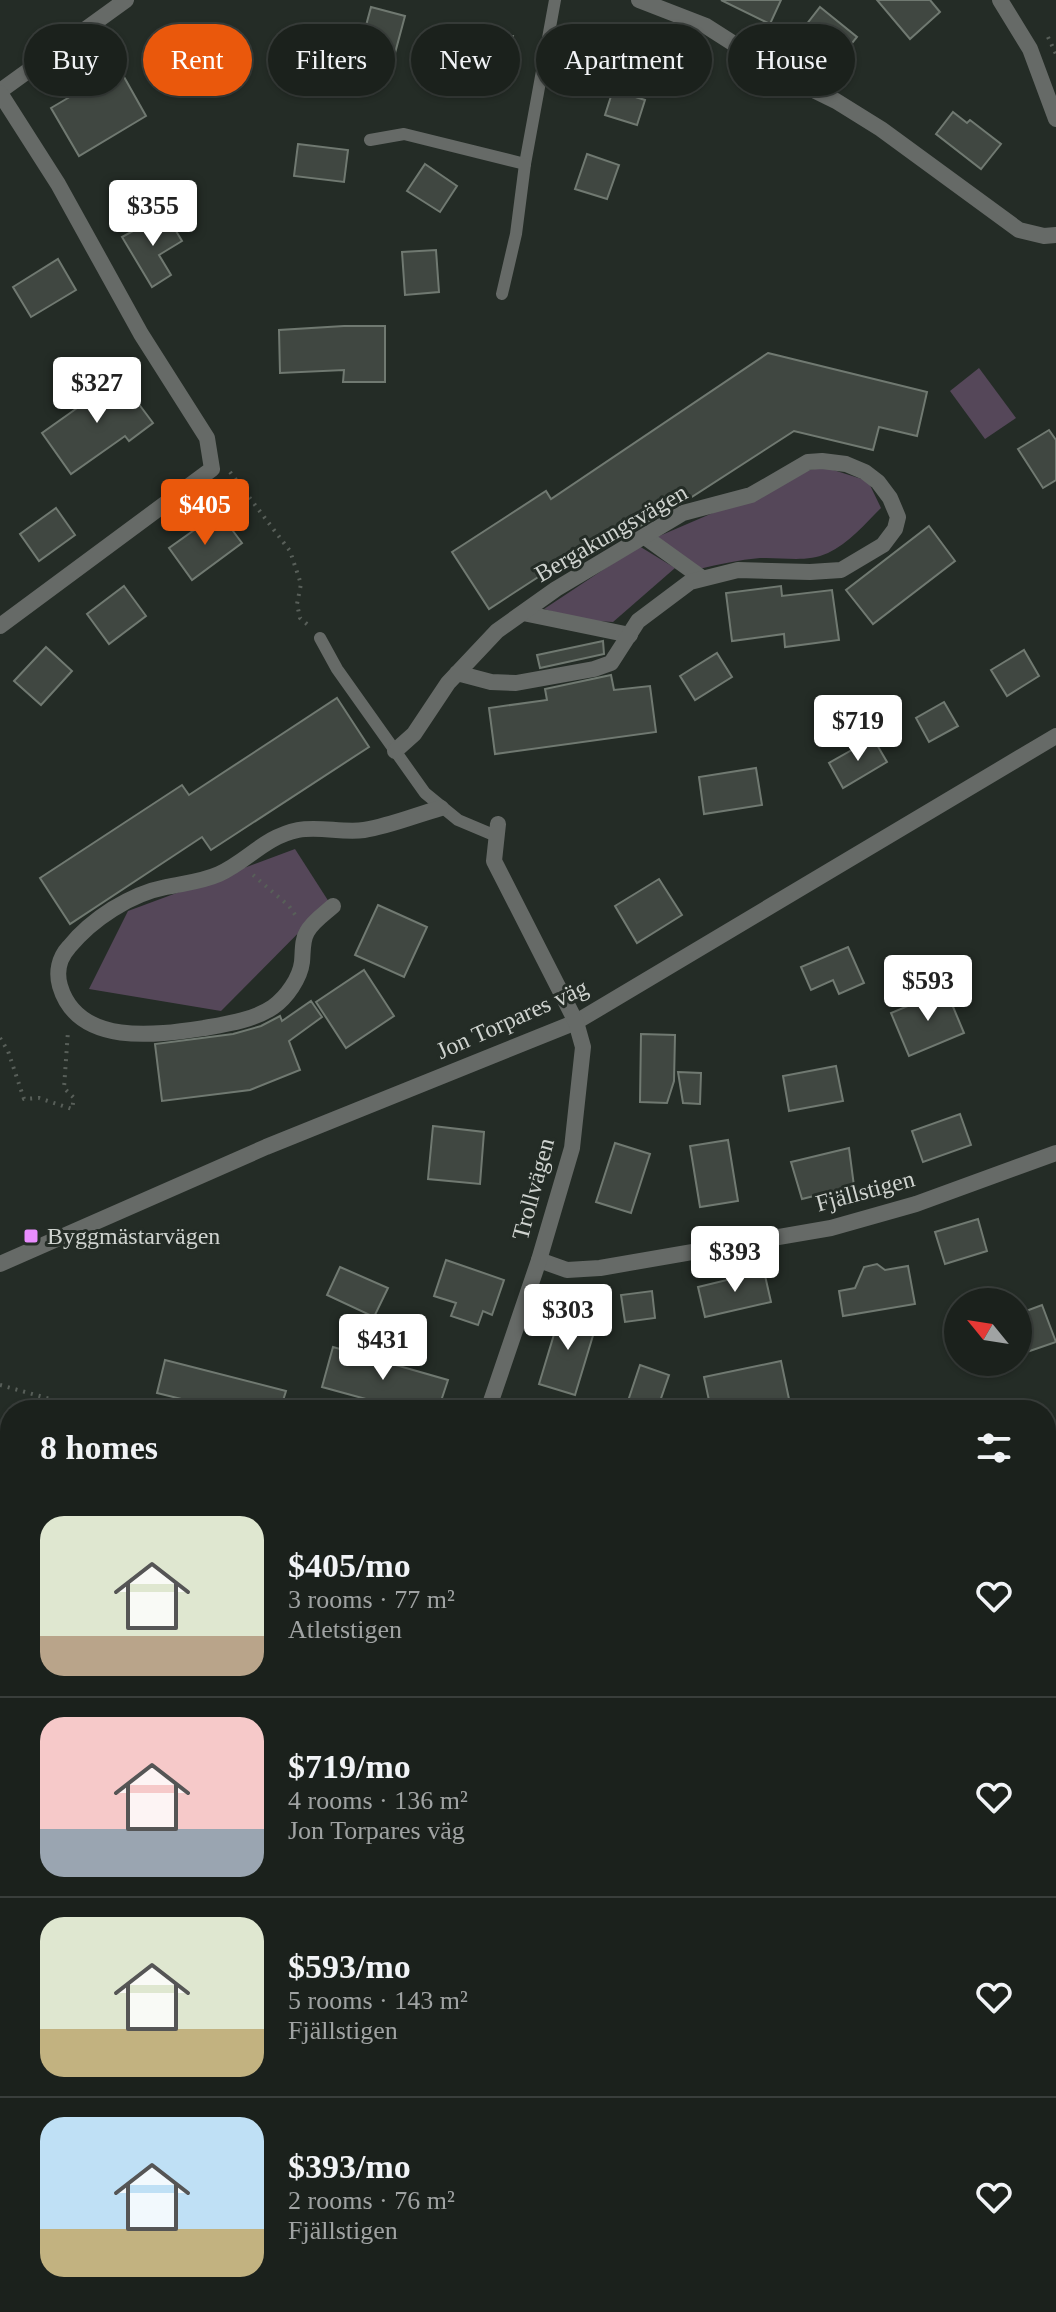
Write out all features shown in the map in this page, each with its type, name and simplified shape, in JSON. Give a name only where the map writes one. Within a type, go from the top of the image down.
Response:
[{"type":"street","points":[[0,626],[212,469],[207,438],[141,334],[58,184],[0,92],[126,0]]},
{"type":"street","points":[[639,0],[706,26],[781,74],[836,101],[881,129],[1019,230],[1044,236],[1056,235]]},
{"type":"street","points":[[1000,0],[1030,49],[1056,119]]},
{"type":"street","name":"Bergakungsvägen","points":[[395,751],[414,734],[457,673],[497,631],[556,589],[683,513],[751,495],[808,462],[822,461],[846,464],[865,472],[878,482],[890,498],[898,517],[895,529],[883,545],[841,570],[738,570],[690,582],[638,621],[611,663],[516,683],[491,682],[457,673]]},
{"type":"street","points":[[645,537],[702,578]]},
{"type":"street","points":[[523,613],[630,635]]},
{"type":"street","name":"Jon Torpares väg","points":[[0,1264],[266,1147],[576,1022],[1056,736]]},
{"type":"street","points":[[333,906],[307,930],[301,967],[294,984],[275,1006],[255,1016],[219,1025],[141,1036],[111,1031],[93,1024],[70,1004],[64,997],[58,977],[59,964],[67,948],[113,910],[135,897],[217,875],[277,836],[300,829],[365,830],[441,808]]},
{"type":"street","points":[[497,830],[494,861],[576,1022]]},
{"type":"street","name":"Trollvägen","points":[[491,1400],[539,1260],[572,1148],[583,1047],[576,1022]]},
{"type":"street","name":"Fjällstigen","points":[[539,1260],[567,1270],[600,1268],[831,1228],[916,1204],[1056,1153]]},
{"type":"lane","points":[[502,294],[516,234],[525,164],[555,0]]},
{"type":"lane","points":[[370,140],[404,134],[525,164]]},
{"type":"lane","points":[[320,638],[337,669],[425,793],[458,820],[497,830]]},
{"type":"path","points":[[212,469],[229,471],[290,551],[301,584],[297,604],[300,618],[320,638]]},
{"type":"path","points":[[254,876],[289,906]]},
{"type":"path","points":[[0,1038],[8,1051],[24,1099],[39,1098],[72,1109],[74,1098],[64,1088],[70,1004]]},
{"type":"path","points":[[0,1385],[54,1400]]},
{"type":"shaded area","points":[[979,368],[1016,418],[985,439],[950,391]]},
{"type":"shaded area","points":[[824,467],[868,481],[881,508],[850,539],[828,553],[803,559],[752,559],[699,569],[657,537],[791,474]]},
{"type":"shaded area","points":[[639,546],[675,568],[613,622],[580,620],[544,609]]},
{"type":"shaded area","points":[[295,849],[329,902],[221,1011],[89,989],[128,911]]},
{"type":"building","points":[[721,0],[781,0],[770,24]]},
{"type":"building","points":[[877,0],[930,0],[940,12],[910,39]]},
{"type":"building","points":[[371,7],[405,16],[395,53],[395,24],[366,24]]},
{"type":"building","points":[[820,7],[841,24],[807,24]]},
{"type":"building","points":[[127,82],[146,116],[79,156],[51,108],[71,96],[127,96]]},
{"type":"building","points":[[611,96],[632,96],[645,100],[637,125],[605,115]]},
{"type":"building","points":[[953,112],[967,123],[970,120],[1001,144],[981,169],[936,134]]},
{"type":"building","points":[[298,144],[348,150],[344,182],[294,176]]},
{"type":"building","points":[[587,154],[619,165],[607,199],[575,189]]},
{"type":"building","points":[[425,164],[457,186],[440,212],[407,191]]},
{"type":"building","points":[[167,216],[182,241],[159,255],[171,275],[152,287],[122,237]]},
{"type":"building","points":[[436,250],[439,292],[405,295],[402,252]]},
{"type":"building","points":[[58,259],[76,290],[31,317],[13,287]]},
{"type":"building","points":[[385,326],[385,382],[343,382],[344,370],[280,373],[279,330]]},
{"type":"building","points":[[768,353],[927,392],[917,436],[879,427],[873,450],[794,431],[687,500],[585,559],[580,550],[489,609],[452,552],[546,491],[551,499]]},
{"type":"building","points":[[117,375],[153,423],[129,441],[125,436],[71,474],[42,433],[94,396],[92,393]]},
{"type":"building","points":[[1049,430],[1056,440],[1056,480],[1043,488],[1018,449]]},
{"type":"building","points":[[56,508],[75,535],[39,561],[20,534]]},
{"type":"building","points":[[221,515],[242,543],[192,580],[169,548],[207,521],[209,524]]},
{"type":"building","points":[[929,526],[955,561],[873,624],[846,590]]},
{"type":"building","points":[[124,586],[146,616],[109,644],[87,614]]},
{"type":"building","points":[[781,586],[782,596],[832,590],[839,640],[785,647],[784,634],[732,641],[726,593]]},
{"type":"building","points":[[603,641],[604,654],[540,668],[537,655]]},
{"type":"building","points":[[46,647],[72,671],[41,705],[14,681]]},
{"type":"building","points":[[1024,650],[1039,676],[1007,696],[991,670]]},
{"type":"building","points":[[717,653],[732,677],[695,700],[680,676]]},
{"type":"building","points":[[611,675],[614,690],[650,686],[656,732],[495,754],[489,708],[547,700],[545,689]]},
{"type":"building","points":[[337,698],[369,747],[211,850],[202,837],[70,924],[40,878],[182,785],[189,795]]},
{"type":"building","points":[[944,702],[958,726],[929,742],[916,718]]},
{"type":"building","points":[[873,738],[887,762],[843,788],[829,763]]},
{"type":"building","points":[[756,768],[762,805],[704,814],[699,777]]},
{"type":"building","points":[[659,879],[682,915],[637,943],[615,906]]},
{"type":"building","points":[[378,905],[427,927],[404,977],[355,955]]},
{"type":"building","points":[[848,947],[864,983],[839,994],[833,980],[811,990],[801,967]]},
{"type":"building","points":[[364,970],[394,1016],[346,1048],[316,1002]]},
{"type":"building","points":[[946,990],[964,1033],[909,1056],[891,1013]]},
{"type":"building","points":[[311,1001],[322,1017],[289,1041],[300,1070],[250,1090],[162,1101],[155,1044],[233,1034],[261,1026],[280,1016],[282,1021]]},
{"type":"building","points":[[641,1034],[675,1035],[674,1081],[667,1103],[640,1102]]},
{"type":"building","points":[[836,1066],[843,1101],[789,1111],[783,1076]]},
{"type":"building","points":[[678,1072],[701,1073],[700,1104],[683,1103]]},
{"type":"building","points":[[960,1114],[971,1145],[923,1162],[912,1131]]},
{"type":"building","points":[[433,1126],[484,1132],[480,1184],[428,1179]]},
{"type":"building","points":[[728,1140],[738,1201],[700,1207],[690,1146]]},
{"type":"building","points":[[615,1143],[650,1154],[631,1213],[596,1202]]},
{"type":"building","points":[[849,1148],[854,1186],[802,1199],[791,1162]]},
{"type":"building","points":[[978,1219],[987,1251],[945,1264],[935,1232]]},
{"type":"building","points":[[446,1260],[504,1280],[492,1315],[483,1311],[478,1325],[451,1316],[456,1303],[434,1296]]},
{"type":"building","points":[[877,1264],[885,1270],[908,1266],[915,1304],[843,1316],[839,1291],[855,1288],[864,1267]]},
{"type":"building","points":[[340,1267],[388,1288],[374,1317],[327,1295]]},
{"type":"building","points":[[764,1271],[771,1302],[705,1317],[698,1287]]},
{"type":"building","points":[[652,1291],[655,1318],[625,1322],[621,1295]]},
{"type":"building","points":[[1042,1305],[1056,1342],[1032,1350],[1032,1309]]},
{"type":"building","points":[[562,1308],[598,1319],[575,1395],[539,1384]]},
{"type":"building","points":[[333,1347],[448,1380],[441,1400],[369,1400],[322,1387]]},
{"type":"building","points":[[165,1360],[286,1391],[283,1400],[185,1400],[157,1393]]},
{"type":"building","points":[[781,1361],[789,1399],[709,1400],[704,1377]]},
{"type":"building","points":[[640,1365],[669,1375],[660,1400],[628,1400]]},
{"type":"place","name":"Byggmästarvägen","points":[[31,1236]]}]
